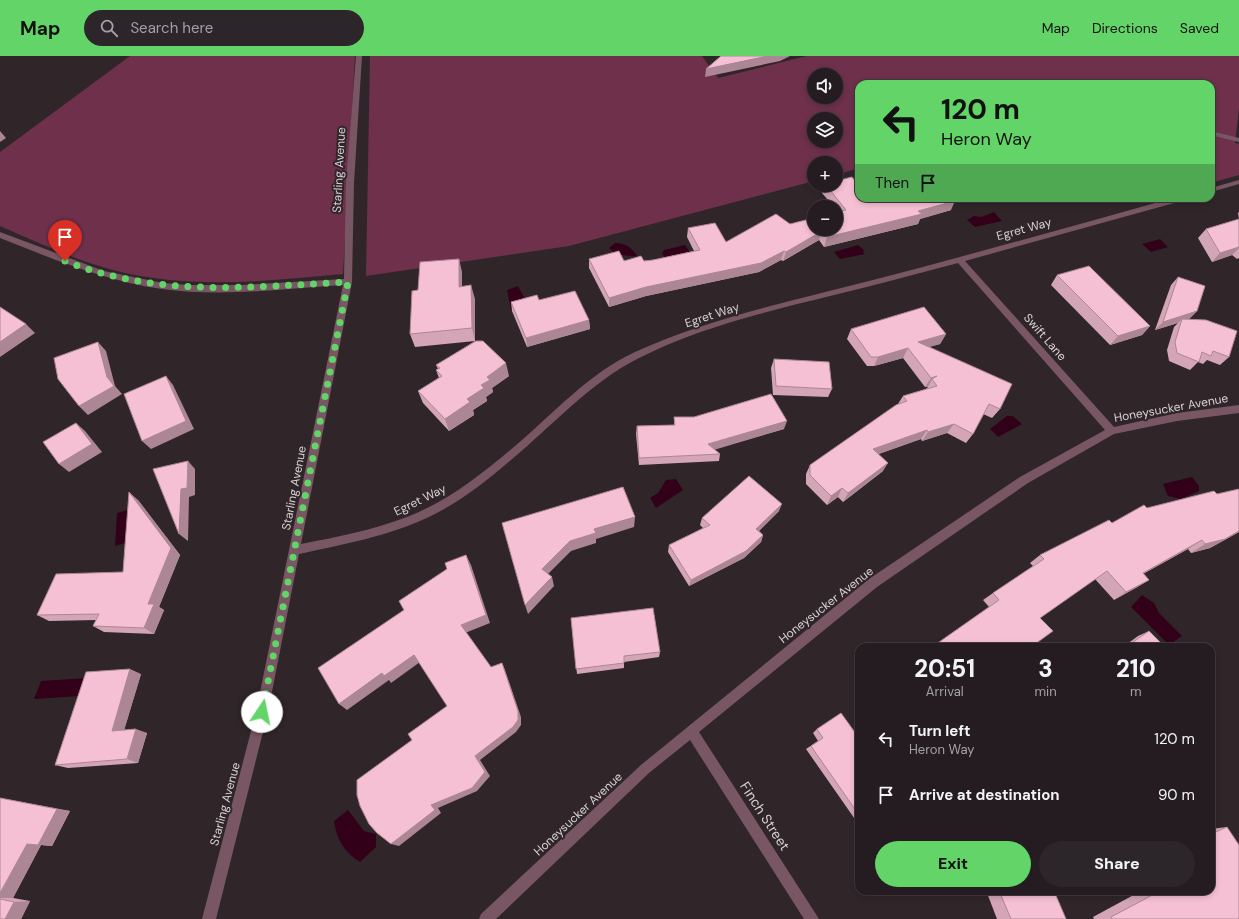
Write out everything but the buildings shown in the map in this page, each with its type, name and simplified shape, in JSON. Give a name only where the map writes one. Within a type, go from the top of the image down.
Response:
[{"type":"street","name":"Starling Avenue","points":[[210,919],[262,712],[348,282],[350,183],[359,56]]},
{"type":"street","points":[[1215,134],[1239,140]]},
{"type":"street","points":[[1215,189],[1239,182]]},
{"type":"street","name":"Egret Way","points":[[295,550],[384,530],[446,503],[476,483],[512,454],[598,379],[635,357],[712,326],[763,311],[960,260],[1168,202]]},
{"type":"street","points":[[0,235],[78,266],[139,283],[183,287],[223,288],[348,282]]},
{"type":"street","name":"Swift Lane","points":[[960,260],[1112,431]]},
{"type":"street","name":"Honeysucker Avenue","points":[[486,919],[645,769],[691,731],[873,583],[1024,480],[1112,431],[1177,417],[1239,409]]},
{"type":"street","name":"Finch Street","points":[[691,731],[812,919]]},
{"type":"shaded area","points":[[130,56],[355,56],[343,274],[257,281],[199,282],[170,280],[142,276],[98,266],[0,226],[0,152]]},
{"type":"shaded area","points":[[370,56],[702,56],[718,78],[807,56],[1239,56],[1239,108],[1235,143],[1239,144],[1239,175],[1215,182],[1215,80],[855,80],[855,169],[843,173],[843,156],[807,156],[807,183],[569,246],[366,276]]},
{"type":"shaded area","points":[[994,212],[1002,221],[975,227],[967,220],[974,216],[981,217]]},
{"type":"shaded area","points":[[1160,239],[1168,247],[1151,252],[1142,244]]},
{"type":"shaded area","points":[[615,243],[628,247],[638,257],[615,254],[609,248]]},
{"type":"shaded area","points":[[685,245],[691,254],[665,258],[662,253],[664,250]]},
{"type":"shaded area","points":[[858,245],[864,250],[863,252],[865,254],[840,259],[834,252]]},
{"type":"shaded area","points":[[518,286],[528,305],[511,310],[507,290]]},
{"type":"shaded area","points":[[1007,416],[1013,416],[1022,424],[998,437],[990,429]]},
{"type":"shaded area","points":[[1192,477],[1199,486],[1199,491],[1181,499],[1168,496],[1163,484]]},
{"type":"shaded area","points":[[676,479],[683,490],[656,508],[650,498],[658,493],[666,480]]},
{"type":"shaded area","points":[[128,510],[132,541],[115,546],[117,513]]},
{"type":"shaded area","points":[[1142,595],[1154,603],[1159,613],[1182,636],[1172,643],[1167,643],[1131,607]]},
{"type":"shaded area","points":[[87,678],[81,696],[34,699],[41,681]]},
{"type":"shaded area","points":[[348,810],[364,831],[376,834],[376,847],[360,862],[342,845],[335,828],[334,821]]},
{"type":"route","points":[[65,261],[139,283],[183,287],[223,288],[348,282],[262,712]]}]
